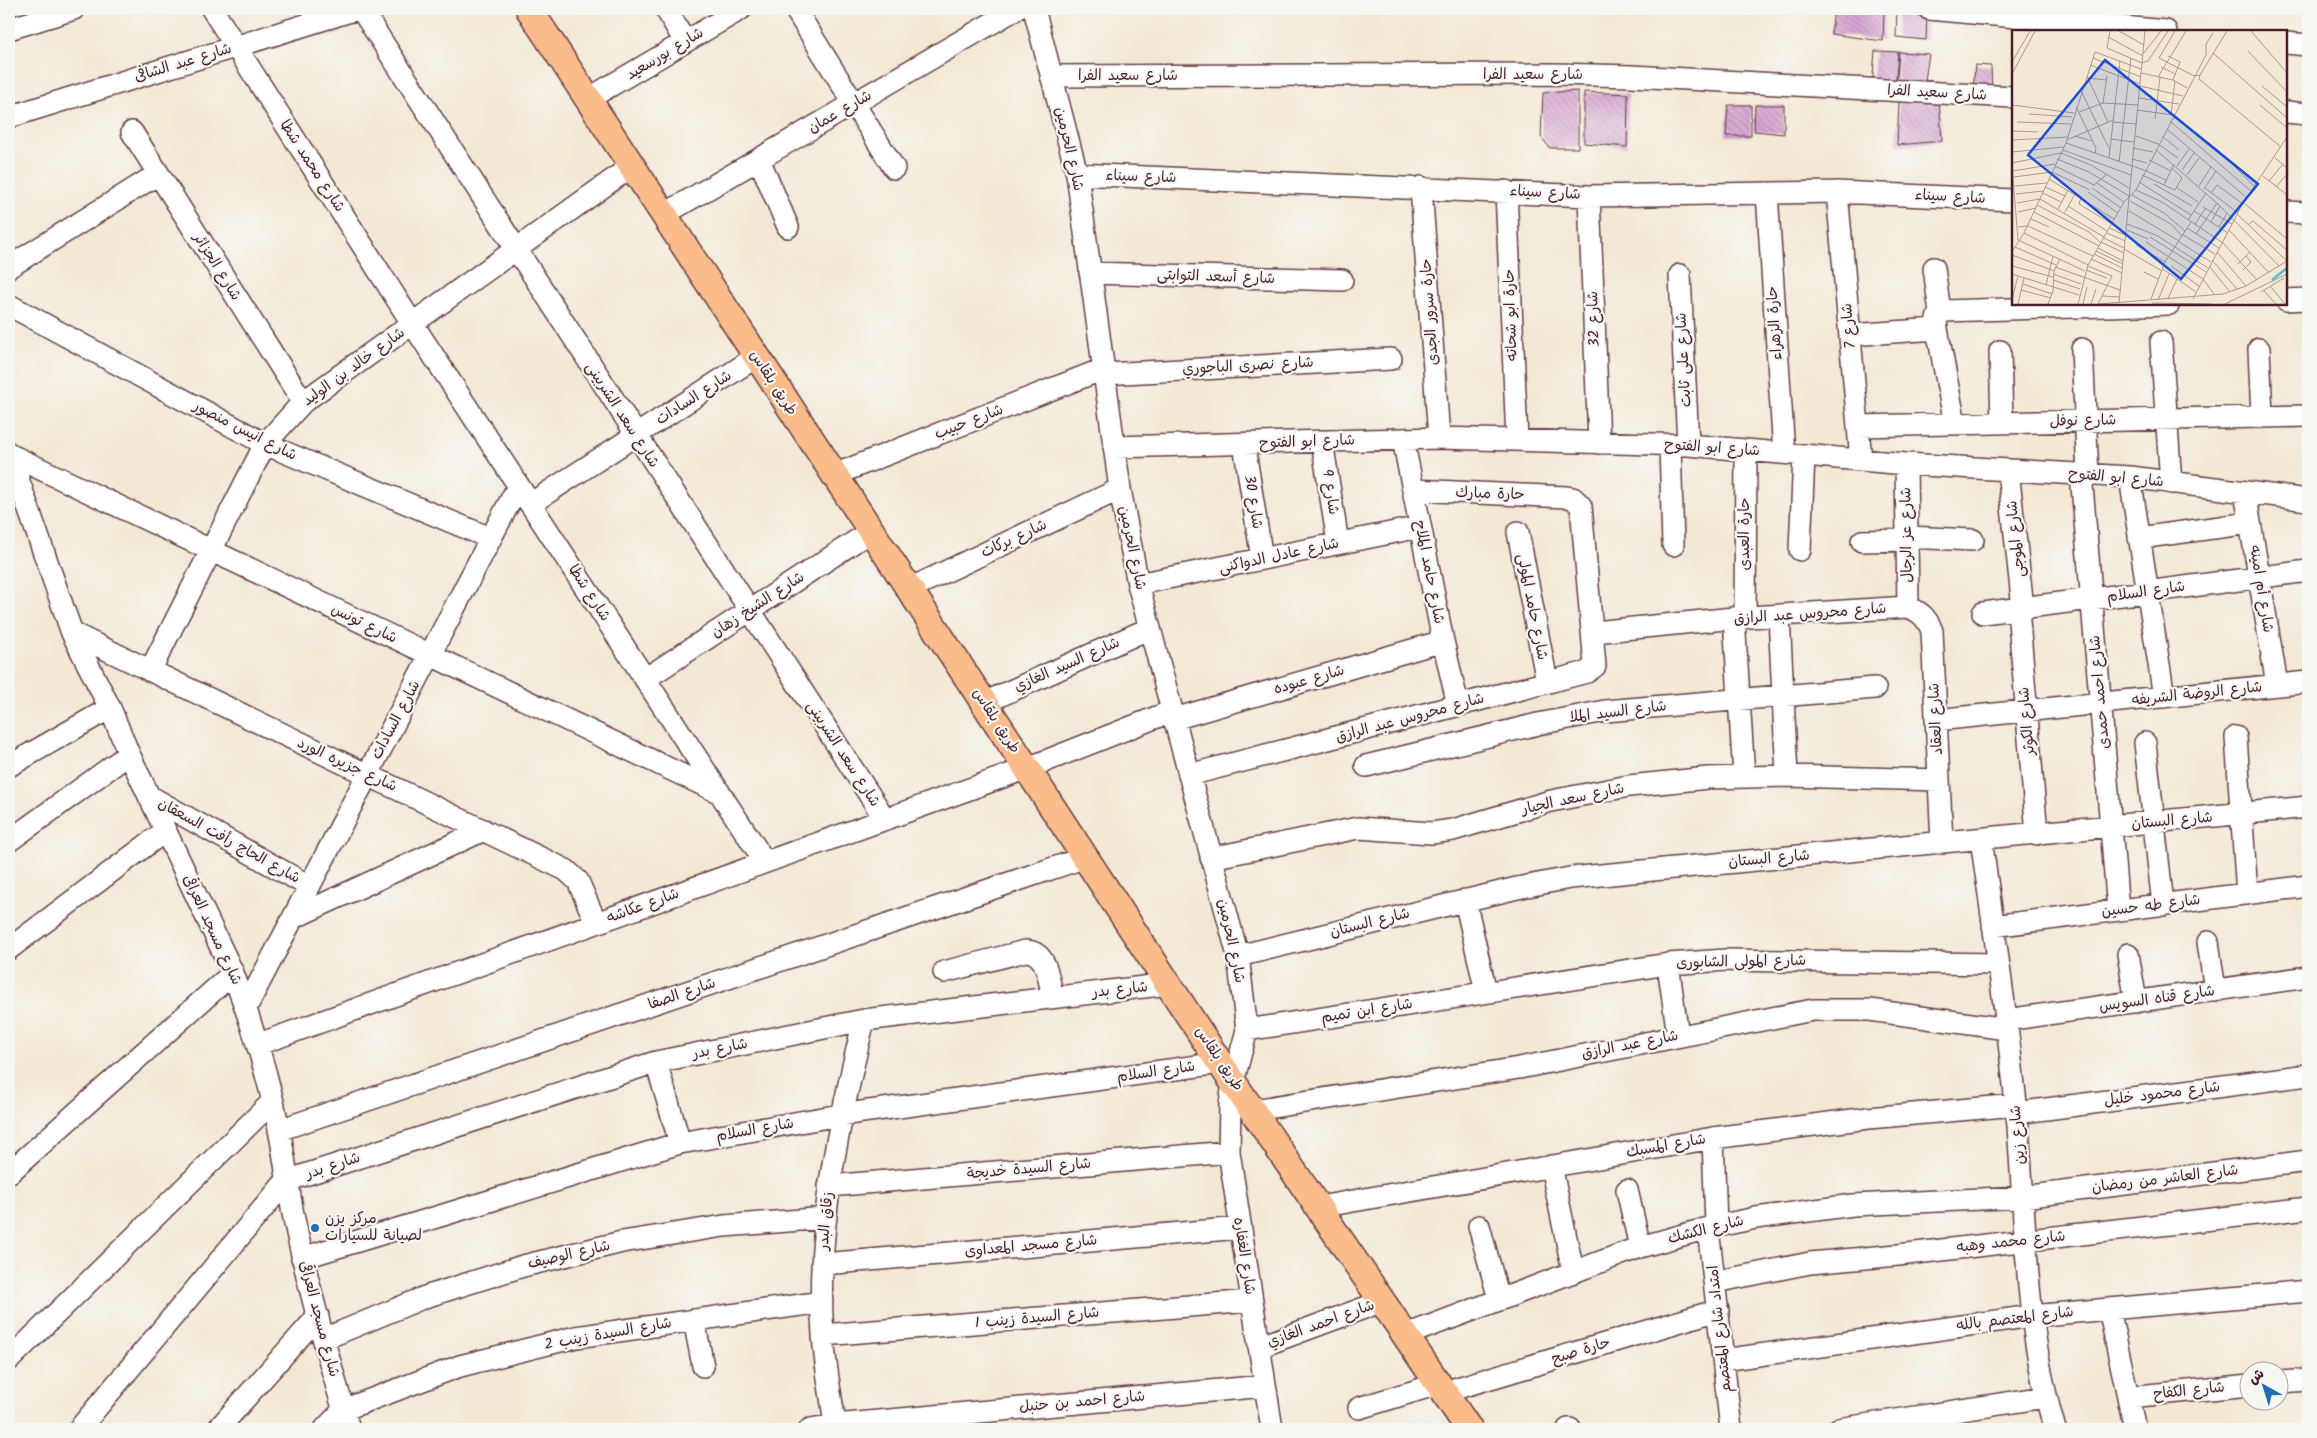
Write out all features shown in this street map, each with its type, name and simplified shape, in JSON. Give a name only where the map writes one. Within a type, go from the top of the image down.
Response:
[{"type":"main road","name":"طريق بلقاس","points":[[528,9],[1227,1072],[1469,1429]]},
{"type":"street","points":[[9,29],[74,9]]},
{"type":"street","name":"شارع محمد شطا","points":[[212,9],[412,323]]},
{"type":"street","name":"شارع عبد الشافى","points":[[9,117],[357,9]]},
{"type":"street","name":"شارع سعد الشربينى","points":[[362,9],[885,819]]},
{"type":"street","points":[[666,9],[684,42]]},
{"type":"street","name":"شارع بورسعيد","points":[[588,99],[741,9]]},
{"type":"street","points":[[795,9],[894,168]]},
{"type":"street","name":"شارع الحرمين","points":[[1034,9],[1077,174],[1120,489],[1138,584],[1238,956],[1247,1030],[1227,1072]]},
{"type":"street","points":[[1929,9],[2155,30]]},
{"type":"street","name":"شارع عمان","points":[[663,215],[1009,11]]},
{"type":"street","points":[[2287,43],[2308,45]]},
{"type":"street","name":"شارع سعيد الفرا","points":[[1051,76],[1554,74],[1632,76],[2012,97]]},
{"type":"street","points":[[2287,112],[2308,114]]},
{"type":"street","name":"شارع الجزائر","points":[[132,132],[302,402]]},
{"type":"street","points":[[759,159],[788,227]]},
{"type":"street","name":"شارع خالد بن الوليد","points":[[150,671],[265,444],[302,402],[632,166]]},
{"type":"street","points":[[9,267],[158,174]]},
{"type":"street","name":"شارع سيناء","points":[[1077,174],[1421,187],[1589,196],[1837,192],[2012,200]]},
{"type":"street","name":"حارة سرور الجدى","points":[[1421,187],[1439,438]]},
{"type":"street","name":"حارة ابو شحاته","points":[[1506,191],[1517,440]]},
{"type":"street","name":"شارع 7","points":[[1837,192],[1861,460]]},
{"type":"street","name":"حارة الزهراء","points":[[1766,193],[1794,454],[1800,550]]},
{"type":"street","name":"شارع 32","points":[[1589,196],[1599,442]]},
{"type":"street","points":[[2287,212],[2308,213]]},
{"type":"street","points":[[1934,268],[1938,321],[1955,424]]},
{"type":"street","name":"شارع أسعد التوابتى","points":[[1090,273],[1342,280]]},
{"type":"street","name":"شارع على ثابت","points":[[1673,545],[1679,445],[1680,275]]},
{"type":"street","points":[[2287,300],[2308,299]]},
{"type":"street","points":[[1850,335],[1938,321],[1944,311],[2137,305]]},
{"type":"street","name":"شارع انيس منصور","points":[[9,306],[265,444],[490,538]]},
{"type":"street","name":"شارع شطا","points":[[412,323],[765,862]]},
{"type":"street","points":[[2162,342],[2171,482]]},
{"type":"street","name":"شارع احمد حمدى","points":[[2082,349],[2086,420],[2084,475],[2092,599],[2118,910]]},
{"type":"street","points":[[2259,349],[2262,417]]},
{"type":"street","points":[[2000,351],[2002,422]]},
{"type":"street","name":"شارع السادات","points":[[530,504],[756,357]]},
{"type":"street","name":"شارع نصرى الباجوري","points":[[1104,372],[1391,359]]},
{"type":"street","name":"شارع حبيب","points":[[834,475],[1104,372]]},
{"type":"street","name":"شارع نوفل","points":[[1858,426],[2308,416]]},
{"type":"street","name":"شارع ابو الفتوح","points":[[1114,447],[1439,438],[1679,445],[1906,464],[2130,478],[2308,500]]},
{"type":"street","name":"شارع حامد الملاح","points":[[1403,439],[1443,641],[1458,705]]},
{"type":"street","name":"شارع 9","points":[[1322,442],[1338,544]]},
{"type":"street","name":"شارع 30","points":[[1244,444],[1262,559]]},
{"type":"street","name":"حارة العبدى","points":[[1744,777],[1739,699],[1746,450]]},
{"type":"street","name":"شارع تونس","points":[[9,454],[720,794]]},
{"type":"street","name":"شارع مسجد العراقى","points":[[9,454],[72,634],[110,708],[129,754],[232,973],[259,1044],[279,1130],[286,1181],[302,1258],[346,1419]]},
{"type":"street","name":"شارع عز الرجال","points":[[1906,464],[1908,607]]},
{"type":"street","name":"شارع الموجى","points":[[2008,470],[2020,608]]},
{"type":"street","points":[[2130,478],[2164,697]]},
{"type":"street","name":"شارع السادات","points":[[246,1008],[518,486]]},
{"type":"street","name":"شارع بركات","points":[[909,589],[1120,489]]},
{"type":"street","name":"حارة مبارك","points":[[1413,490],[1567,497]]},
{"type":"street","name":"شارع أم امينه","points":[[2245,492],[2277,685]]},
{"type":"street","name":"شارع محروس عبد الرازق","points":[[1189,775],[1592,670],[1596,661],[1581,506],[1573,498],[1567,497]]},
{"type":"street","points":[[2139,538],[2250,523]]},
{"type":"street","name":"شارع عادل الدواكنى","points":[[1138,584],[1420,527]]},
{"type":"street","name":"شارع الشيخ زهان","points":[[645,679],[871,531]]},
{"type":"street","name":"شارع حامد المولى","points":[[1518,532],[1547,682]]},
{"type":"street","points":[[1862,541],[1907,539],[1973,540]]},
{"type":"street","name":"شارع السلام","points":[[1983,613],[2308,571]]},
{"type":"street","name":"شارع محروس عبد الرازق","points":[[1594,632],[1740,618],[1908,607]]},
{"type":"street","name":"شارع العقاد","points":[[1908,607],[1919,611],[1928,620],[1932,630],[1942,843]]},
{"type":"street","name":"شارع الكوثر","points":[[2020,608],[2036,834]]},
{"type":"street","points":[[1779,616],[1787,776]]},
{"type":"street","name":"شارع السيد الغازي","points":[[984,703],[1150,628]]},
{"type":"street","name":"شارع جزيره الورد","points":[[72,634],[570,872],[578,881],[596,923]]},
{"type":"street","name":"شارع عبوده","points":[[1028,768],[1173,715],[1443,641]]},
{"type":"street","name":"شارع الروضة الشريفه","points":[[1936,720],[2308,682]]},
{"type":"street","name":"شارع السيد الملا","points":[[1366,766],[1605,711],[1875,688]]},
{"type":"street","points":[[9,766],[110,708]]},
{"type":"street","points":[[2236,737],[2247,894]]},
{"type":"street","points":[[2144,743],[2163,905]]},
{"type":"street","points":[[9,841],[129,754]]},
{"type":"street","name":"شارع عكاشه","points":[[259,1044],[1028,768]]},
{"type":"street","name":"شارع سعد الجيار","points":[[1211,858],[1358,828],[1431,833],[1453,830],[1551,801],[1629,786],[1708,778],[1787,776],[1939,780]]},
{"type":"street","name":"شارع الحاج رأفت السعقان","points":[[149,796],[310,886]]},
{"type":"street","name":"شارع البستان","points":[[1238,956],[1526,886],[1624,872],[2308,807]]},
{"type":"street","points":[[9,949],[166,830]]},
{"type":"street","points":[[293,918],[484,830]]},
{"type":"street","name":"شارع زين","points":[[1981,839],[2016,1109],[2032,1316],[2045,1397],[2055,1429]]},
{"type":"street","name":"شارع الصفا","points":[[279,1130],[1086,857]]},
{"type":"street","name":"شارع طه حسين","points":[[1993,926],[2308,886]]},
{"type":"street","points":[[1465,900],[1486,992]]},
{"type":"street","points":[[2208,942],[2215,991]]},
{"type":"street","points":[[944,972],[1025,951],[1034,951],[1041,956],[1044,963],[1053,997]]},
{"type":"street","points":[[2128,954],[2136,1002]]},
{"type":"street","name":"شارع المولى الشابورى","points":[[1486,992],[1668,964],[1726,960],[1998,964]]},
{"type":"street","points":[[1668,964],[1678,1036]]},
{"type":"street","points":[[9,1173],[232,973]]},
{"type":"street","name":"شارع قناه السويس","points":[[2006,1025],[2136,1002],[2308,977]]},
{"type":"street","name":"شارع بدر","points":[[286,1181],[656,1062],[864,1020],[1169,984]]},
{"type":"street","name":"شارع ابن تميم","points":[[1247,1030],[1486,992]]},
{"type":"street","name":"شارع عبد الرازق","points":[[1253,1110],[1519,1068],[1785,1014],[1841,1008],[2006,1025]]},
{"type":"street","name":"زقاق البدر","points":[[835,1425],[823,1335],[822,1302],[826,1218],[840,1115],[864,1020]]},
{"type":"street","points":[[656,1062],[680,1143]]},
{"type":"street","name":"شارع السلام","points":[[302,1258],[680,1143],[840,1115],[1227,1072]]},
{"type":"street","name":"شارع الغفاره","points":[[1227,1072],[1229,1152],[1272,1429]]},
{"type":"street","name":"شارع محمود خليل","points":[[2016,1109],[2308,1075]]},
{"type":"street","points":[[9,1360],[272,1102]]},
{"type":"street","name":"شارع المسبك","points":[[1319,1207],[1713,1138],[1868,1118],[2016,1109]]},
{"type":"street","name":"امتداد شارع المعتصم","points":[[1713,1138],[1712,1227],[1715,1282],[1731,1429]]},
{"type":"street","name":"شارع السيدة خديجة","points":[[830,1186],[1229,1152]]},
{"type":"street","name":"شارع العاشر من رمضان","points":[[2023,1197],[2308,1161]]},
{"type":"street","points":[[1551,1166],[1573,1271]]},
{"type":"street","points":[[78,1429],[286,1181]]},
{"type":"street","points":[[1627,1190],[1640,1247]]},
{"type":"street","name":"شارع الكشك","points":[[1406,1335],[1640,1247],[1712,1227],[1776,1215],[1853,1205],[2023,1197]]},
{"type":"street","name":"شارع محمد وهبه","points":[[1715,1282],[1810,1263],[2308,1208]]},
{"type":"street","name":"شارع الوصيف","points":[[324,1339],[425,1297],[523,1266],[622,1242],[724,1226],[826,1218]]},
{"type":"street","points":[[1479,1226],[1499,1299]]},
{"type":"street","name":"شارع مسجد المعداوى","points":[[823,1264],[1240,1228]]},
{"type":"street","name":"شارع المعتصم بالله","points":[[1724,1360],[2032,1316],[2308,1292]]},
{"type":"street","name":"شارع السيدة زينب 1","points":[[823,1335],[1252,1301]]},
{"type":"street","name":"شارع احمد الغازي","points":[[1259,1347],[1383,1301]]},
{"type":"street","name":"شارع السيدة زينب 2","points":[[346,1419],[460,1366],[576,1337],[822,1302]]},
{"type":"street","points":[[2109,1309],[2135,1429]]},
{"type":"street","name":"حارة صبح","points":[[1359,1408],[1441,1388],[1718,1310]]},
{"type":"street","points":[[218,1429],[318,1316]]},
{"type":"street","points":[[694,1320],[703,1366]]},
{"type":"street","points":[[2290,1381],[2308,1380]]},
{"type":"street","name":"شارع الكفاح","points":[[2128,1397],[2240,1385]]},
{"type":"street","name":"شارع احمد بن حنبل","points":[[810,1429],[835,1425],[1265,1386]]},
{"type":"street","points":[[1838,1429],[2045,1397]]},
{"type":"street","points":[[325,1429],[346,1419]]},
{"type":"building","points":[[1834,9],[1884,11],[1883,41],[1831,34]]},
{"type":"building","points":[[1897,10],[1927,11],[1926,40],[1896,37]]},
{"type":"building","points":[[1875,51],[1898,52],[1895,89],[1872,87]]},
{"type":"building","points":[[1899,52],[1929,54],[1925,80],[1935,82],[1934,92],[1896,88]]},
{"type":"building","points":[[1975,65],[1991,66],[1992,94],[1973,93]]},
{"type":"building","points":[[1578,91],[1578,148],[1550,148],[1541,137],[1543,93]]},
{"type":"building","points":[[1584,92],[1628,94],[1627,147],[1584,143]]},
{"type":"building","points":[[1939,99],[1942,141],[1897,145],[1899,102]]},
{"type":"building","points":[[1728,105],[1751,105],[1751,136],[1726,136]]},
{"type":"building","points":[[1755,105],[1784,105],[1784,134],[1754,131]]},
{"type":"place","name":"مركز يزن لصيانة للسيارات","points":[[315,1228]]}]
